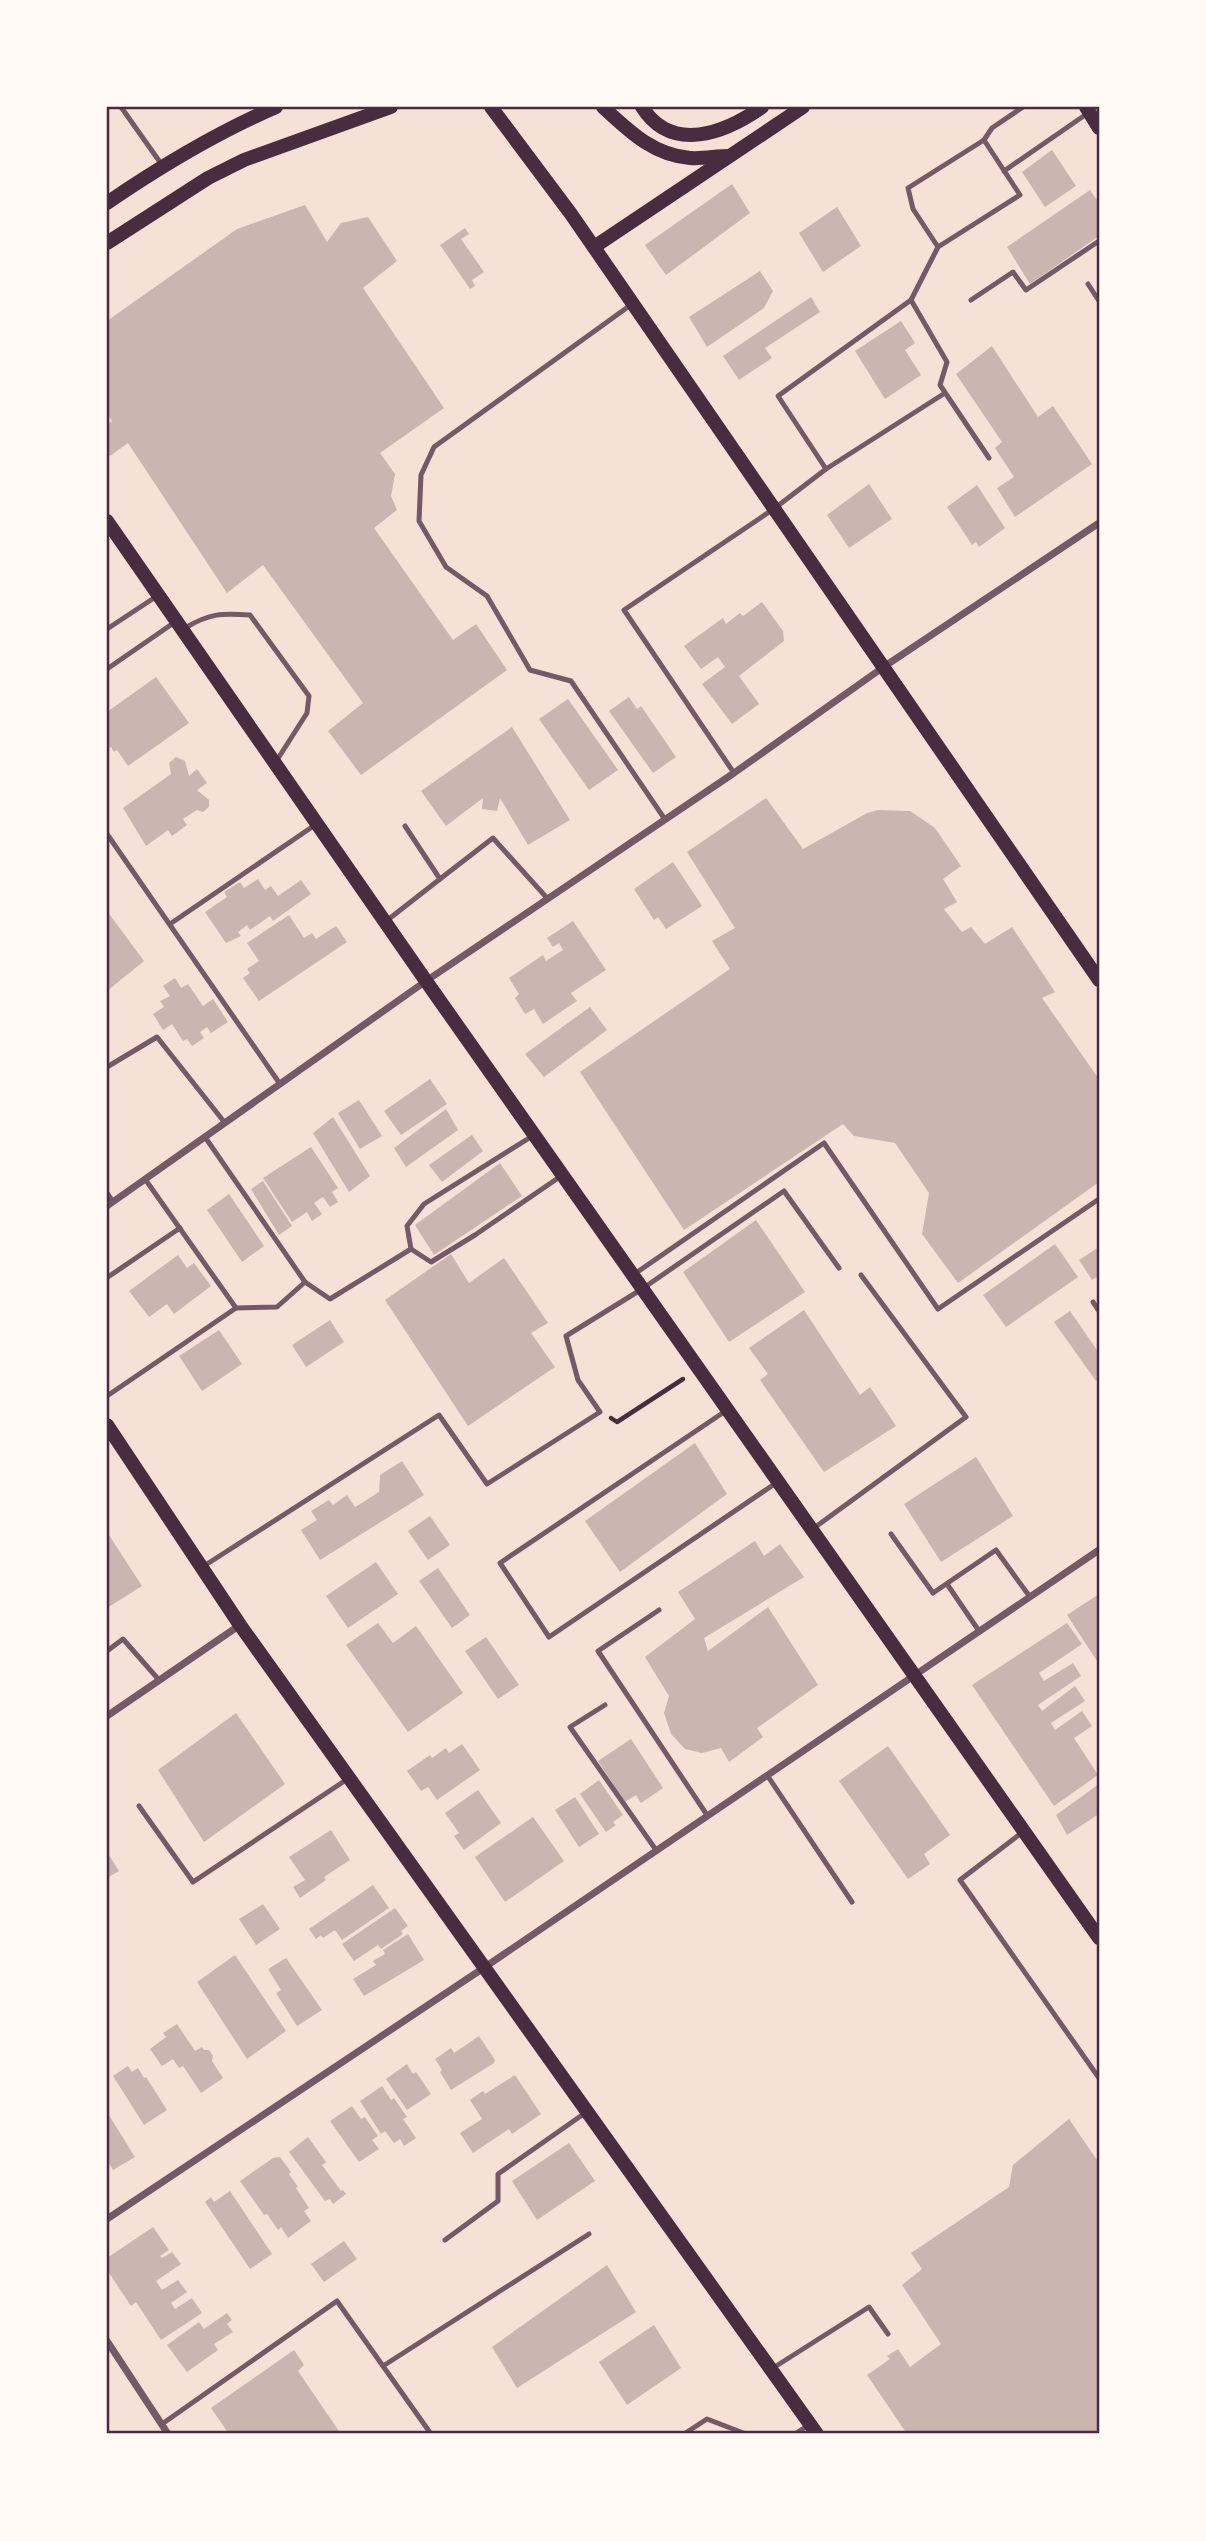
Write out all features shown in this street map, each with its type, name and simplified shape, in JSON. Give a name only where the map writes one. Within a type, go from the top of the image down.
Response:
[{"type":"main road","points":[[107,203],[162,165],[276,107]]},
{"type":"main road","points":[[107,243],[208,178],[244,160],[391,107]]},
{"type":"main road","points":[[491,107],[594,247],[1099,980]]},
{"type":"main road","points":[[603,107],[632,134],[665,153],[691,158],[730,155]]},
{"type":"main road","points":[[642,107],[648,116],[664,129],[683,135],[728,128],[762,107]]},
{"type":"main road","points":[[594,247],[803,107]]},
{"type":"main road","points":[[1087,109],[1099,128]]},
{"type":"main road","points":[[107,521],[316,824],[1099,1938]]},
{"type":"main road","points":[[107,1425],[240,1625],[813,2429]]},
{"type":"street","points":[[110,1204],[426,981],[734,773],[885,666],[1099,523]]},
{"type":"street","points":[[107,2219],[485,1967],[1099,1550]]},
{"type":"street","points":[[107,1716],[240,1625]]},
{"type":"street","points":[[107,2341],[169,2434]]},
{"type":"lane","points":[[121,107],[162,165]]},
{"type":"lane","points":[[938,247],[913,209],[908,188],[984,140],[992,128],[1023,107]]},
{"type":"lane","points":[[1004,171],[1087,109]]},
{"type":"lane","points":[[826,469],[778,396],[911,300],[938,247],[1020,195],[984,140]]},
{"type":"lane","points":[[971,300],[1013,272],[1026,290],[1099,242]]},
{"type":"lane","points":[[1088,284],[1099,301]]},
{"type":"lane","points":[[911,300],[947,362],[940,385],[989,458]]},
{"type":"lane","points":[[633,303],[434,447],[421,475],[419,521],[446,567],[487,596],[530,670],[570,681],[664,818]]},
{"type":"lane","points":[[734,773],[624,610],[775,508],[826,469],[945,393]]},
{"type":"lane","points":[[107,629],[157,596]]},
{"type":"lane","points":[[107,669],[178,626],[218,613],[250,615],[309,696],[307,713],[275,762]]},
{"type":"lane","points":[[170,924],[316,824]]},
{"type":"lane","points":[[405,826],[440,879]]},
{"type":"lane","points":[[107,834],[281,1084]]},
{"type":"lane","points":[[385,922],[494,838],[547,898]]},
{"type":"lane","points":[[107,1067],[158,1037],[225,1123]]},
{"type":"lane","points":[[534,1135],[424,1204],[407,1226],[411,1249],[431,1262],[563,1174]]},
{"type":"lane","points":[[205,1137],[305,1282],[330,1299],[411,1249]]},
{"type":"lane","points":[[632,1275],[824,1143],[938,1309],[1099,1199]]},
{"type":"lane","points":[[145,1179],[236,1308]]},
{"type":"lane","points":[[201,1567],[439,1415],[487,1484],[600,1412],[578,1380],[566,1336],[642,1289],[784,1191],[839,1268]]},
{"type":"lane","points":[[107,1193],[110,1204]]},
{"type":"lane","points":[[108,1277],[180,1228]]},
{"type":"lane","points":[[811,1530],[966,1417],[861,1275]]},
{"type":"lane","points":[[107,1396],[236,1308],[277,1307],[305,1282]]},
{"type":"lane","points":[[1093,1302],[1099,1311]]},
{"type":"lane","points":[[727,1410],[500,1563],[549,1637],[778,1482]]},
{"type":"lane","points":[[891,1534],[933,1593],[996,1550],[1030,1597]]},
{"type":"lane","points":[[947,1584],[979,1631]]},
{"type":"lane","points":[[659,1610],[598,1651],[707,1815]]},
{"type":"lane","points":[[107,1651],[123,1639],[159,1680]]},
{"type":"lane","points":[[605,1705],[570,1727],[656,1850]]},
{"type":"lane","points":[[767,1775],[852,1902]]},
{"type":"lane","points":[[139,1806],[193,1882],[349,1778]]},
{"type":"lane","points":[[1024,1831],[960,1881],[1099,2078]]},
{"type":"lane","points":[[445,2240],[498,2201],[498,2175],[587,2111]]},
{"type":"lane","points":[[383,2366],[589,2234]]},
{"type":"lane","points":[[162,2424],[337,2301],[431,2434]]},
{"type":"lane","points":[[771,2370],[869,2307],[888,2334]]},
{"type":"lane","points":[[684,2434],[707,2419],[746,2434]]},
{"type":"lane","points":[[796,2434],[813,2429]]},
{"type":"path","points":[[600,1412],[617,1422],[698,1368]]},
{"type":"building","points":[[1052,150],[1076,186],[1045,207],[1022,172]]},
{"type":"building","points":[[732,184],[750,213],[666,275],[645,245]]},
{"type":"building","points":[[1090,190],[1099,203],[1099,236],[1030,284],[1007,247]]},
{"type":"building","points":[[305,205],[327,242],[341,223],[368,217],[397,261],[363,288],[444,408],[380,453],[395,474],[391,496],[397,510],[374,528],[453,640],[476,624],[507,670],[361,775],[328,731],[363,703],[263,565],[227,593],[128,443],[110,456],[107,451],[107,425],[112,421],[107,414],[107,321],[237,229]]},
{"type":"building","points":[[837,207],[861,246],[823,272],[799,233]]},
{"type":"building","points":[[465,228],[469,234],[461,239],[484,272],[472,280],[475,286],[470,289],[440,245]]},
{"type":"building","points":[[760,271],[773,291],[764,308],[707,347],[689,317]]},
{"type":"building","points":[[811,297],[820,312],[765,348],[772,358],[739,380],[723,356]]},
{"type":"building","points":[[901,321],[915,343],[905,350],[921,375],[885,399],[855,351]]},
{"type":"building","points":[[992,346],[1038,417],[1053,406],[1092,464],[1015,517],[997,488],[1014,477],[995,448],[1002,442],[956,374]]},
{"type":"building","points":[[869,484],[892,519],[849,548],[827,515]]},
{"type":"building","points":[[977,485],[1005,528],[979,547],[976,542],[972,545],[947,507]]},
{"type":"building","points":[[762,602],[783,631],[784,641],[739,676],[759,704],[732,724],[702,684],[725,667],[718,657],[701,669],[684,646],[723,618],[726,624]]},
{"type":"building","points":[[156,677],[189,723],[128,766],[117,750],[114,752],[111,747],[107,750],[107,712]]},
{"type":"building","points":[[629,697],[637,709],[641,706],[676,757],[653,773],[609,711]]},
{"type":"building","points":[[568,699],[618,770],[589,790],[539,719]]},
{"type":"building","points":[[512,727],[570,820],[528,845],[500,798],[497,811],[482,809],[483,798],[446,826],[421,791]]},
{"type":"building","points":[[176,757],[185,761],[189,776],[197,769],[207,783],[197,790],[209,800],[209,807],[203,812],[197,810],[183,819],[187,825],[172,836],[168,830],[146,846],[123,808],[171,774],[169,763]]},
{"type":"building","points":[[766,798],[803,849],[867,813],[878,810],[910,811],[935,828],[961,866],[943,879],[957,902],[944,909],[962,932],[971,927],[985,944],[1012,927],[1055,992],[1042,998],[1099,1079],[1099,1182],[958,1283],[922,1234],[929,1193],[895,1143],[854,1136],[843,1124],[684,1230],[580,1072],[730,969],[712,941],[735,928],[687,852]]},
{"type":"building","points":[[673,862],[702,906],[666,929],[658,917],[654,920],[634,889]]},
{"type":"building","points":[[258,879],[265,890],[271,886],[278,896],[301,880],[311,894],[273,921],[270,916],[250,930],[247,925],[238,932],[241,936],[226,943],[205,912],[227,897],[224,892],[240,882],[244,888]]},
{"type":"building","points":[[107,911],[144,961],[107,991]]},
{"type":"building","points":[[289,915],[304,938],[312,933],[316,939],[336,926],[347,942],[259,1001],[243,978],[250,973],[247,969],[259,961],[247,943]]},
{"type":"building","points":[[573,921],[606,970],[571,993],[577,1001],[543,1024],[534,1009],[525,1014],[515,998],[519,994],[509,978],[543,955],[546,961],[563,950],[559,943],[553,947],[547,938]]},
{"type":"building","points":[[175,978],[181,988],[188,984],[203,1006],[213,999],[228,1022],[211,1033],[207,1027],[200,1032],[204,1038],[192,1046],[187,1039],[183,1041],[172,1024],[163,1030],[153,1014],[164,1007],[160,1001],[170,996],[163,986]]},
{"type":"building","points":[[590,1007],[607,1030],[544,1077],[525,1054]]},
{"type":"building","points":[[430,1079],[447,1104],[401,1135],[384,1111]]},
{"type":"building","points":[[359,1100],[382,1136],[360,1149],[338,1113]]},
{"type":"building","points":[[446,1109],[458,1130],[406,1167],[394,1148]]},
{"type":"building","points":[[333,1117],[370,1176],[349,1192],[313,1133]]},
{"type":"building","points":[[472,1135],[483,1151],[442,1182],[429,1165]]},
{"type":"building","points":[[311,1147],[338,1188],[332,1192],[338,1202],[330,1207],[323,1197],[314,1203],[322,1214],[312,1221],[307,1212],[292,1222],[263,1178]]},
{"type":"building","points":[[500,1163],[522,1196],[434,1255],[415,1225]]},
{"type":"building","points":[[263,1181],[292,1226],[279,1235],[251,1189]]},
{"type":"building","points":[[229,1194],[264,1246],[242,1262],[207,1210]]},
{"type":"building","points":[[756,1220],[805,1292],[729,1342],[683,1272]]},
{"type":"building","points":[[1055,1244],[1078,1277],[1006,1327],[983,1295]]},
{"type":"building","points":[[1099,1247],[1099,1276],[1092,1280],[1079,1260]]},
{"type":"building","points":[[451,1254],[469,1283],[504,1258],[548,1323],[531,1333],[555,1367],[468,1426],[385,1300]]},
{"type":"building","points":[[178,1255],[187,1268],[194,1263],[211,1286],[174,1314],[167,1304],[149,1317],[129,1291]]},
{"type":"building","points":[[804,1310],[860,1395],[870,1387],[896,1426],[824,1472],[760,1380],[768,1374],[749,1348]]},
{"type":"building","points":[[1070,1311],[1099,1353],[1099,1379],[1096,1381],[1054,1322]]},
{"type":"building","points":[[330,1320],[344,1342],[306,1367],[292,1345]]},
{"type":"building","points":[[219,1330],[242,1364],[202,1391],[179,1356]]},
{"type":"building","points":[[695,1443],[727,1494],[620,1572],[585,1521]]},
{"type":"building","points":[[976,1457],[1013,1516],[941,1562],[904,1504]]},
{"type":"building","points":[[402,1461],[424,1495],[320,1560],[301,1530],[317,1520],[311,1511],[329,1500],[333,1505],[347,1495],[355,1507],[379,1492],[380,1475]]},
{"type":"building","points":[[430,1516],[450,1545],[428,1560],[408,1531]]},
{"type":"building","points":[[107,1532],[142,1586],[107,1608]]},
{"type":"building","points":[[755,1541],[764,1556],[780,1544],[804,1577],[704,1638],[708,1651],[768,1607],[818,1685],[757,1728],[763,1737],[729,1762],[721,1748],[702,1753],[685,1749],[671,1734],[664,1713],[669,1696],[645,1657],[695,1619],[678,1592]]},
{"type":"building","points":[[376,1562],[398,1594],[348,1628],[326,1596]]},
{"type":"building","points":[[438,1568],[470,1615],[452,1628],[419,1581]]},
{"type":"building","points":[[1099,1594],[1099,1664],[1067,1615]]},
{"type":"building","points":[[378,1623],[393,1643],[416,1626],[463,1693],[408,1732],[346,1645]]},
{"type":"building","points":[[1067,1623],[1082,1644],[1039,1673],[1044,1681],[1073,1663],[1081,1676],[1038,1705],[1042,1711],[1075,1686],[1085,1701],[1051,1723],[1055,1730],[1082,1711],[1092,1726],[1074,1738],[1098,1775],[1054,1806],[972,1685]]},
{"type":"building","points":[[486,1637],[519,1685],[498,1699],[465,1651]]},
{"type":"building","points":[[236,1713],[285,1784],[204,1842],[158,1770]]},
{"type":"building","points":[[631,1739],[663,1788],[641,1803],[636,1795],[625,1802],[598,1761]]},
{"type":"building","points":[[462,1744],[480,1770],[437,1800],[428,1787],[421,1791],[407,1771],[430,1755],[432,1758],[446,1748],[449,1753]]},
{"type":"building","points":[[888,1746],[950,1835],[924,1854],[930,1864],[908,1879],[839,1781]]},
{"type":"building","points":[[599,1780],[623,1815],[613,1822],[616,1825],[606,1832],[580,1794]]},
{"type":"building","points":[[1099,1784],[1099,1814],[1067,1835],[1056,1815]]},
{"type":"building","points":[[478,1790],[501,1823],[464,1850],[454,1836],[459,1833],[445,1813]]},
{"type":"building","points":[[575,1797],[599,1834],[579,1847],[555,1810]]},
{"type":"building","points":[[533,1817],[564,1861],[505,1902],[475,1857]]},
{"type":"building","points":[[331,1830],[350,1860],[324,1877],[326,1880],[300,1898],[293,1887],[305,1880],[289,1857]]},
{"type":"building","points":[[107,1852],[119,1871],[107,1878]]},
{"type":"building","points":[[373,1885],[389,1908],[342,1940],[335,1930],[316,1939],[309,1929]]},
{"type":"building","points":[[263,1904],[280,1929],[256,1945],[239,1919]]},
{"type":"building","points":[[395,1908],[408,1926],[401,1931],[403,1934],[381,1949],[378,1945],[354,1961],[342,1944]]},
{"type":"building","points":[[408,1934],[424,1960],[364,1996],[353,1979],[376,1965],[373,1961],[385,1954],[383,1950]]},
{"type":"building","points":[[235,1955],[286,2031],[247,2059],[197,1982]]},
{"type":"building","points":[[286,1958],[322,2010],[297,2026],[276,1993],[281,1990],[268,1969]]},
{"type":"building","points":[[177,2024],[195,2051],[202,2047],[209,2050],[213,2056],[212,2061],[223,2078],[201,2093],[183,2066],[179,2068],[173,2059],[162,2066],[150,2049],[166,2037],[163,2033]]},
{"type":"building","points":[[479,2036],[495,2060],[494,2063],[451,2090],[435,2059],[451,2048],[454,2053]]},
{"type":"building","points":[[407,2064],[431,2094],[407,2110],[386,2079]]},
{"type":"building","points":[[128,2066],[132,2072],[138,2068],[144,2078],[146,2077],[167,2110],[144,2125],[113,2076]]},
{"type":"building","points":[[515,2075],[541,2114],[512,2134],[509,2129],[473,2153],[460,2133],[482,2119],[470,2100]]},
{"type":"building","points":[[382,2086],[407,2117],[403,2119],[416,2138],[404,2146],[400,2139],[394,2143],[385,2131],[381,2134],[360,2101]]},
{"type":"building","points":[[352,2106],[361,2119],[365,2117],[378,2136],[372,2140],[379,2149],[359,2162],[330,2121]]},
{"type":"building","points":[[107,2112],[135,2157],[113,2170],[107,2160]]},
{"type":"building","points":[[1069,2119],[1099,2163],[1099,2434],[907,2434],[867,2375],[890,2359],[887,2356],[898,2349],[910,2367],[941,2344],[902,2285],[922,2269],[911,2253],[1009,2187],[1013,2165]]},
{"type":"building","points":[[308,2137],[326,2162],[322,2165],[346,2194],[333,2204],[330,2199],[325,2201],[289,2152]]},
{"type":"building","points":[[569,2143],[595,2181],[537,2220],[512,2181]]},
{"type":"building","points":[[280,2157],[291,2172],[289,2174],[298,2187],[296,2188],[309,2208],[304,2211],[311,2221],[288,2238],[281,2227],[278,2230],[267,2214],[264,2215],[240,2181],[273,2158]]},
{"type":"building","points":[[230,2191],[272,2254],[250,2269],[205,2202],[211,2197],[214,2202]]},
{"type":"building","points":[[153,2227],[169,2250],[160,2256],[162,2258],[172,2252],[181,2264],[156,2281],[162,2290],[178,2280],[187,2292],[171,2303],[175,2309],[192,2298],[202,2313],[161,2340],[136,2302],[131,2306],[107,2270],[107,2258]]},
{"type":"building","points":[[344,2241],[357,2259],[324,2282],[311,2264]]},
{"type":"building","points":[[607,2265],[636,2312],[517,2388],[492,2347]]},
{"type":"building","points":[[227,2313],[232,2320],[227,2324],[233,2332],[214,2344],[218,2350],[187,2372],[167,2345],[199,2322],[204,2329]]},
{"type":"building","points":[[654,2325],[681,2368],[627,2405],[599,2362]]},
{"type":"building","points":[[294,2350],[304,2365],[298,2371],[341,2434],[229,2434],[211,2408]]}]
